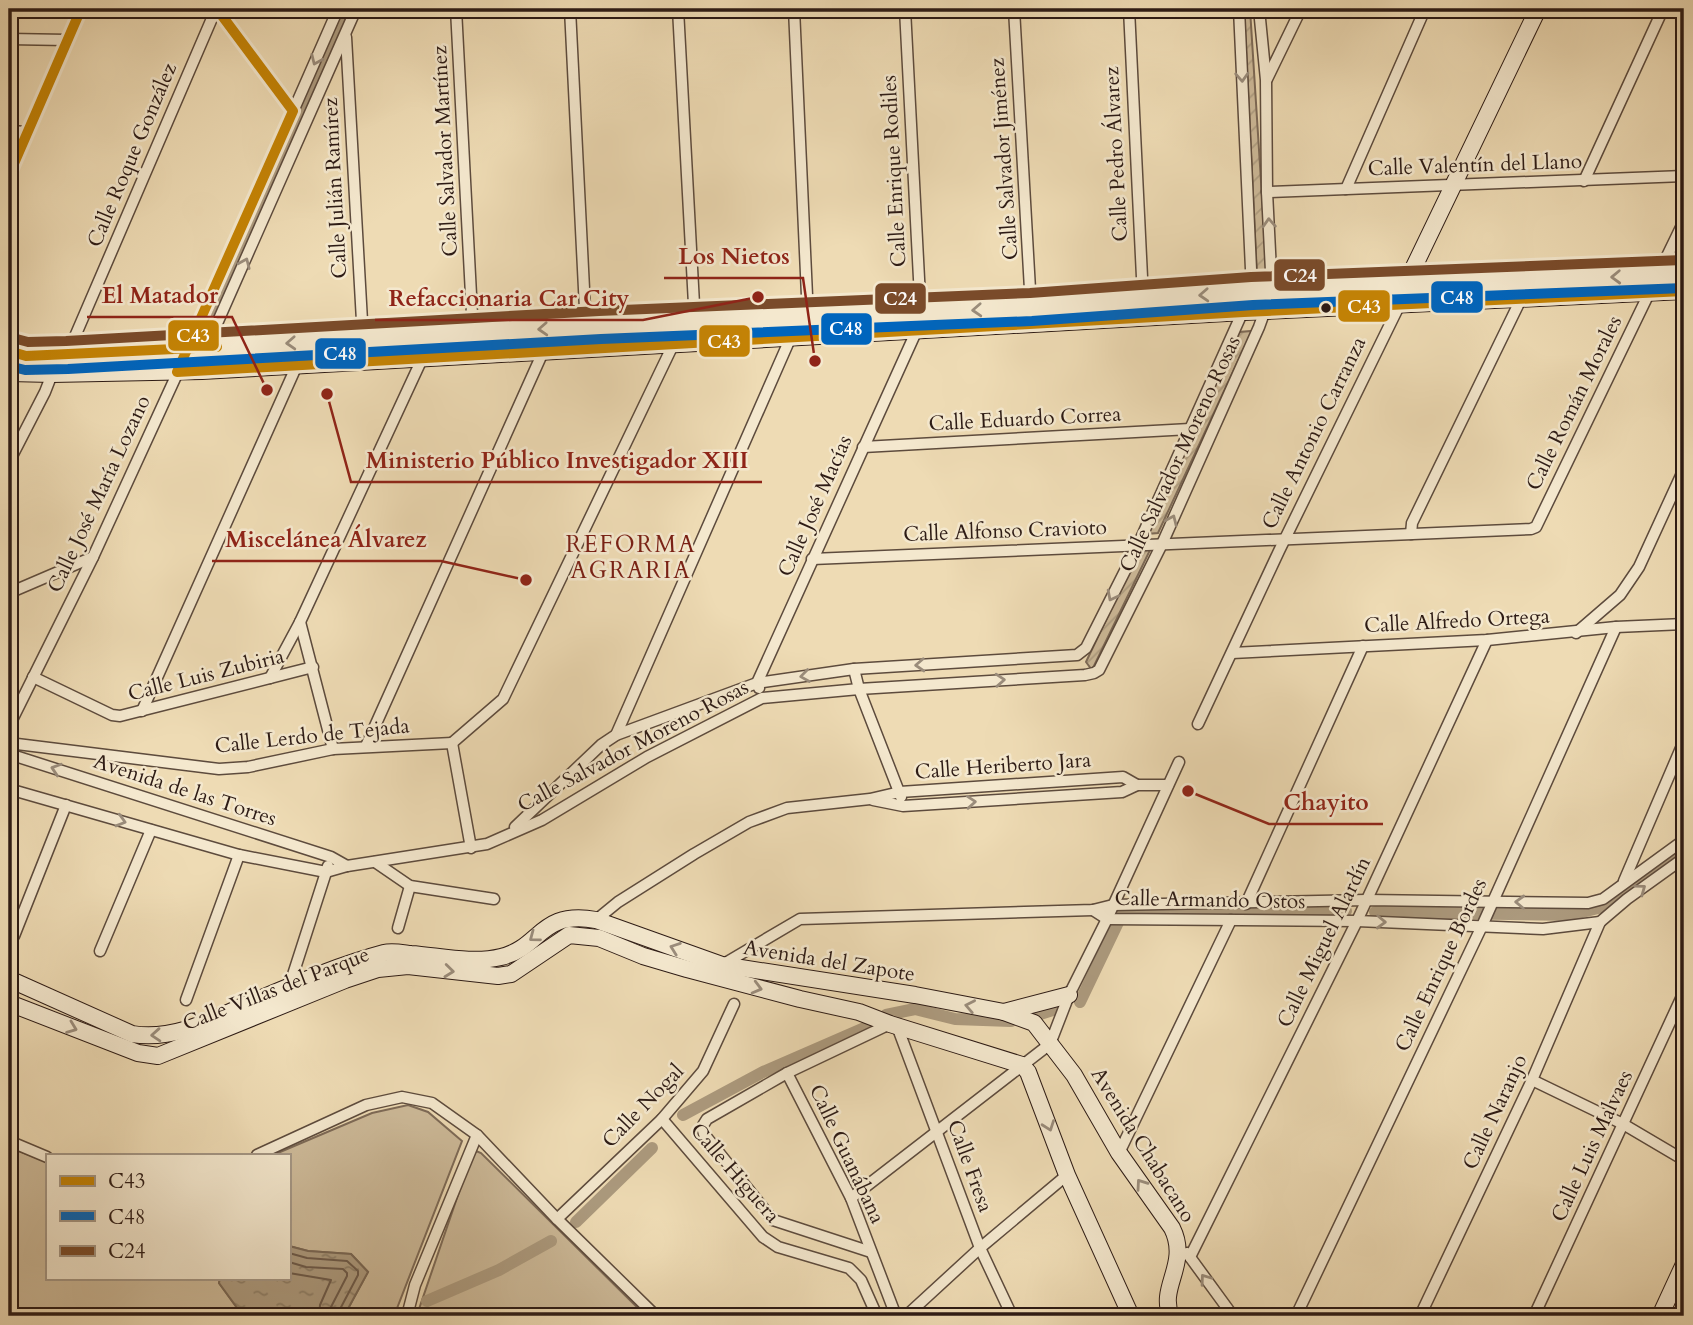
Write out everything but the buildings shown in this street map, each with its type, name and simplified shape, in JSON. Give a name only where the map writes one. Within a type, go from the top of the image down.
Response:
[{"type":"main road","name":"Calle Antonio Carranza","points":[[1399,306],[1454,183],[1538,9]]},
{"type":"main road","points":[[9,351],[26,356],[67,355],[586,326],[1031,307],[1252,291],[1684,274]]},
{"type":"main road","points":[[9,373],[177,372],[1244,312],[1684,291]]},
{"type":"main road","name":"Calle Villas del Parque","points":[[9,979],[132,1034],[151,1037],[177,1033],[289,987],[387,952],[482,959],[503,957],[517,950],[554,922],[576,918],[596,920]]},
{"type":"main road","name":"Avenida del Zapote","points":[[596,920],[722,965],[915,995],[1004,1012],[1034,1023],[1050,1044]]},
{"type":"main road","name":"Calle Villas del Parque","points":[[9,1003],[138,1053],[158,1056],[378,969],[408,966],[511,974],[569,935],[599,938]]},
{"type":"main road","name":"Avenida del Zapote","points":[[599,938],[665,962],[800,999],[859,1012],[1021,1065]]},
{"type":"main road","points":[[1004,1012],[1069,995]]},
{"type":"main road","name":"Avenida Chabacano","points":[[1050,1044],[1074,1075],[1119,1153],[1178,1241],[1179,1257],[1168,1299],[1171,1316]]},
{"type":"main road","points":[[1021,1065],[1028,1072],[1035,1087],[1068,1175],[1131,1316]]},
{"type":"main road","points":[[1660,1316],[1684,1264]]},
{"type":"street","points":[[9,175],[81,9]]},
{"type":"street","points":[[217,9],[293,111]]},
{"type":"street","name":"Calle Roque González","points":[[67,355],[217,9]]},
{"type":"street","name":"Calle José María Lozano","points":[[9,726],[11,713],[33,677],[93,557],[338,9]]},
{"type":"street","points":[[197,371],[356,9]]},
{"type":"street","name":"Calle Salvador Martínez","points":[[456,9],[473,333]]},
{"type":"street","points":[[570,9],[587,349]]},
{"type":"street","points":[[678,9],[695,323]]},
{"type":"street","points":[[794,9],[807,318]]},
{"type":"street","name":"Calle Enrique Rodiles","points":[[905,9],[919,313],[916,332]]},
{"type":"street","name":"Calle Salvador Jiménez","points":[[1014,9],[1031,307]]},
{"type":"street","name":"Calle Pedro Álvarez","points":[[1129,9],[1143,298]]},
{"type":"street","name":"Calle Salvador Moreno Rosas","points":[[616,735],[757,683],[854,669],[1082,653],[1138,545],[1252,291],[1239,9]]},
{"type":"street","name":"Calle Salvador Moreno Rosas","points":[[508,834],[542,820],[647,757],[762,698],[1070,676],[1099,670],[1162,544],[1272,291],[1267,192],[1266,80],[1259,9]]},
{"type":"street","points":[[1266,80],[1301,9]]},
{"type":"street","points":[[1346,189],[1425,9]]},
{"type":"street","points":[[1584,181],[1663,9]]},
{"type":"street","name":"Calle Julián Ramírez","points":[[345,35],[363,339]]},
{"type":"street","points":[[9,39],[67,40]]},
{"type":"street","points":[[9,131],[27,132]]},
{"type":"street","name":"Calle Valentín del Llano","points":[[1267,192],[1684,176]]},
{"type":"street","name":"Calle Román Morales","points":[[1535,527],[1684,221]]},
{"type":"street","points":[[1411,534],[1412,523],[1521,299]]},
{"type":"street","name":"Calle Antonio Carranza","points":[[1198,724],[1399,306]]},
{"type":"street","name":"Calle José Macías","points":[[757,683],[916,332]]},
{"type":"street","points":[[508,834],[601,745],[616,735],[790,339]]},
{"type":"street","points":[[471,848],[452,743],[503,699],[673,345]]},
{"type":"street","points":[[366,746],[543,352]]},
{"type":"street","points":[[270,678],[300,622],[422,359]]},
{"type":"street","points":[[142,711],[297,365]]},
{"type":"street","points":[[9,462],[52,374]]},
{"type":"street","name":"Calle Eduardo Correa","points":[[863,447],[1190,429]]},
{"type":"street","points":[[1576,633],[1620,595],[1639,567],[1684,469]]},
{"type":"street","name":"Calle Alfonso Cravioto","points":[[812,559],[1527,530],[1535,527]]},
{"type":"street","points":[[9,593],[93,557]]},
{"type":"street","points":[[300,622],[332,749]]},
{"type":"street","name":"Calle Alfredo Ortega","points":[[1232,653],[1487,640],[1616,627],[1684,624]]},
{"type":"street","name":"Calle Enrique Bordes","points":[[1296,1316],[1482,926],[1616,627]]},
{"type":"street","name":"Calle Miguel Alardín","points":[[1190,1257],[1357,921],[1487,640]]},
{"type":"street","points":[[1246,904],[1363,646]]},
{"type":"street","points":[[1068,656],[1070,676]]},
{"type":"street","name":"Calle Luis Zubiria","points":[[33,677],[112,715],[120,716],[313,667]]},
{"type":"street","points":[[854,669],[903,806]]},
{"type":"street","points":[[757,683],[762,698]]},
{"type":"street","points":[[1623,883],[1684,741]]},
{"type":"street","name":"Calle Lerdo de Tejada","points":[[9,743],[219,769],[247,767],[332,749],[452,743]]},
{"type":"street","name":"Avenida de las Torres","points":[[9,754],[331,857],[347,866]]},
{"type":"street","points":[[851,1198],[1050,1044],[1069,995],[1179,762]]},
{"type":"street","name":"Calle Heriberto Jara","points":[[596,920],[618,901],[694,854],[749,822],[786,808],[870,799],[900,792],[1123,777],[1137,785]]},
{"type":"street","name":"Calle Heriberto Jara","points":[[870,799],[903,806],[1122,792],[1137,785],[1168,785]]},
{"type":"street","name":"Avenida de las Torres","points":[[9,789],[239,855],[326,872],[347,866],[471,848],[508,834]]},
{"type":"street","points":[[14,936],[66,805]]},
{"type":"street","points":[[100,951],[150,830]]},
{"type":"street","name":"Calle Armando Ostos","points":[[722,965],[800,919],[1093,911],[1113,905],[1367,900],[1588,903],[1604,899],[1684,840]]},
{"type":"street","points":[[186,1000],[239,855]]},
{"type":"street","points":[[289,987],[331,857]]},
{"type":"street","points":[[1600,922],[1684,858]]},
{"type":"street","points":[[375,862],[410,886],[494,899]]},
{"type":"street","points":[[398,928],[410,886]]},
{"type":"street","name":"Calle Armando Ostos","points":[[1093,911],[1107,919],[1357,921],[1543,929],[1600,922]]},
{"type":"street","points":[[1119,1153],[1231,920]]},
{"type":"street","name":"Calle Naranjo","points":[[1420,1316],[1532,1080],[1600,922]]},
{"type":"street","name":"Calle Luis Malvaes","points":[[1534,1316],[1684,992]]},
{"type":"street","name":"Calle Nogal","points":[[557,1219],[662,1119],[703,1071],[734,1003]]},
{"type":"street","points":[[787,1073],[894,1025]]},
{"type":"street","name":"Calle Fresa","points":[[894,1025],[980,1248],[1012,1316]]},
{"type":"street","name":"Calle Higuera","points":[[787,1073],[707,1119],[702,1128],[704,1134],[773,1220],[871,1252]]},
{"type":"street","name":"Calle Guanábana","points":[[787,1073],[851,1198],[871,1252]]},
{"type":"street","points":[[1532,1080],[1623,1124],[1684,1160]]},
{"type":"street","points":[[259,1154],[366,1105],[402,1097],[432,1103],[477,1135],[557,1219],[656,1316]]},
{"type":"street","name":"Calle Higuera","points":[[662,1119],[763,1237],[778,1247],[849,1268],[862,1280],[877,1316]]},
{"type":"street","points":[[407,1316],[415,1285],[477,1135]]},
{"type":"street","points":[[9,1141],[46,1157]]},
{"type":"street","points":[[906,1316],[980,1248],[1068,1175]]},
{"type":"street","points":[[1178,1241],[1233,1316]]},
{"type":"street","points":[[871,1252],[896,1316]]},
{"type":"shaded area","points":[[1244,9],[1250,9],[1267,275],[1257,276]]},
{"type":"shaded area","points":[[1252,331],[1158,533],[1146,534],[1239,332]]},
{"type":"shaded area","points":[[1140,548],[1151,548],[1092,670],[1086,662]]},
{"type":"shaded area","points":[[408,1105],[428,1112],[462,1141],[394,1316],[344,1316],[368,1272],[351,1254],[308,1251],[290,1246],[290,1154],[275,1154],[372,1113]]},
{"type":"shaded area","points":[[9,1147],[46,1162],[46,1280],[220,1280],[219,1283],[238,1309],[267,1316],[9,1316]]},
{"type":"shaded area","points":[[476,1151],[646,1316],[448,1316],[419,1309],[471,1157]]},
{"type":"water","points":[[290,1246],[308,1251],[351,1254],[368,1272],[344,1316],[268,1316],[238,1309],[219,1283],[220,1280],[290,1280]]},
{"type":"waterway","points":[[204,336],[341,23]]},
{"type":"waterway","points":[[1375,912],[1570,915],[1606,906],[1684,848]]},
{"type":"waterway","points":[[1080,1002],[1123,912],[1346,911]]},
{"type":"waterway","points":[[886,1015],[915,1009],[955,1019],[1011,1021]]},
{"type":"waterway","points":[[1037,1015],[1056,1009]]},
{"type":"waterway","points":[[683,1115],[763,1072],[869,1026]]},
{"type":"waterway","points":[[576,1222],[652,1148]]},
{"type":"waterway","points":[[427,1301],[499,1270],[551,1241]]},
{"type":"transit line","name":"C43","points":[[9,175],[81,9]]},
{"type":"transit line","name":"C43","points":[[217,9],[293,111],[177,372],[1244,312],[1684,291]]},
{"type":"transit line","name":"C24","points":[[13,338],[28,342],[66,341],[599,311],[1030,293],[1251,277],[1683,260]]},
{"type":"transit line","name":"C48","points":[[9,366],[25,370],[68,369],[601,339],[1032,321],[1253,305],[1684,288]]},
{"type":"transit line","name":"C43","points":[[9,351],[26,356],[217,347]]},
{"type":"place","name":"Refaccionaria Car City","points":[[758,297]]},
{"type":"place","name":"Los Nietos","points":[[815,361]]},
{"type":"place","name":"El Matador","points":[[267,390]]},
{"type":"place","name":"Ministerio Público Investigador XIII","points":[[327,394]]},
{"type":"place","name":"Miscelánea Álvarez","points":[[526,580]]},
{"type":"place","name":"Chayito","points":[[1188,791]]},
{"type":"district","name":"REFORMA AGRARIA","points":[[631,557]]}]
